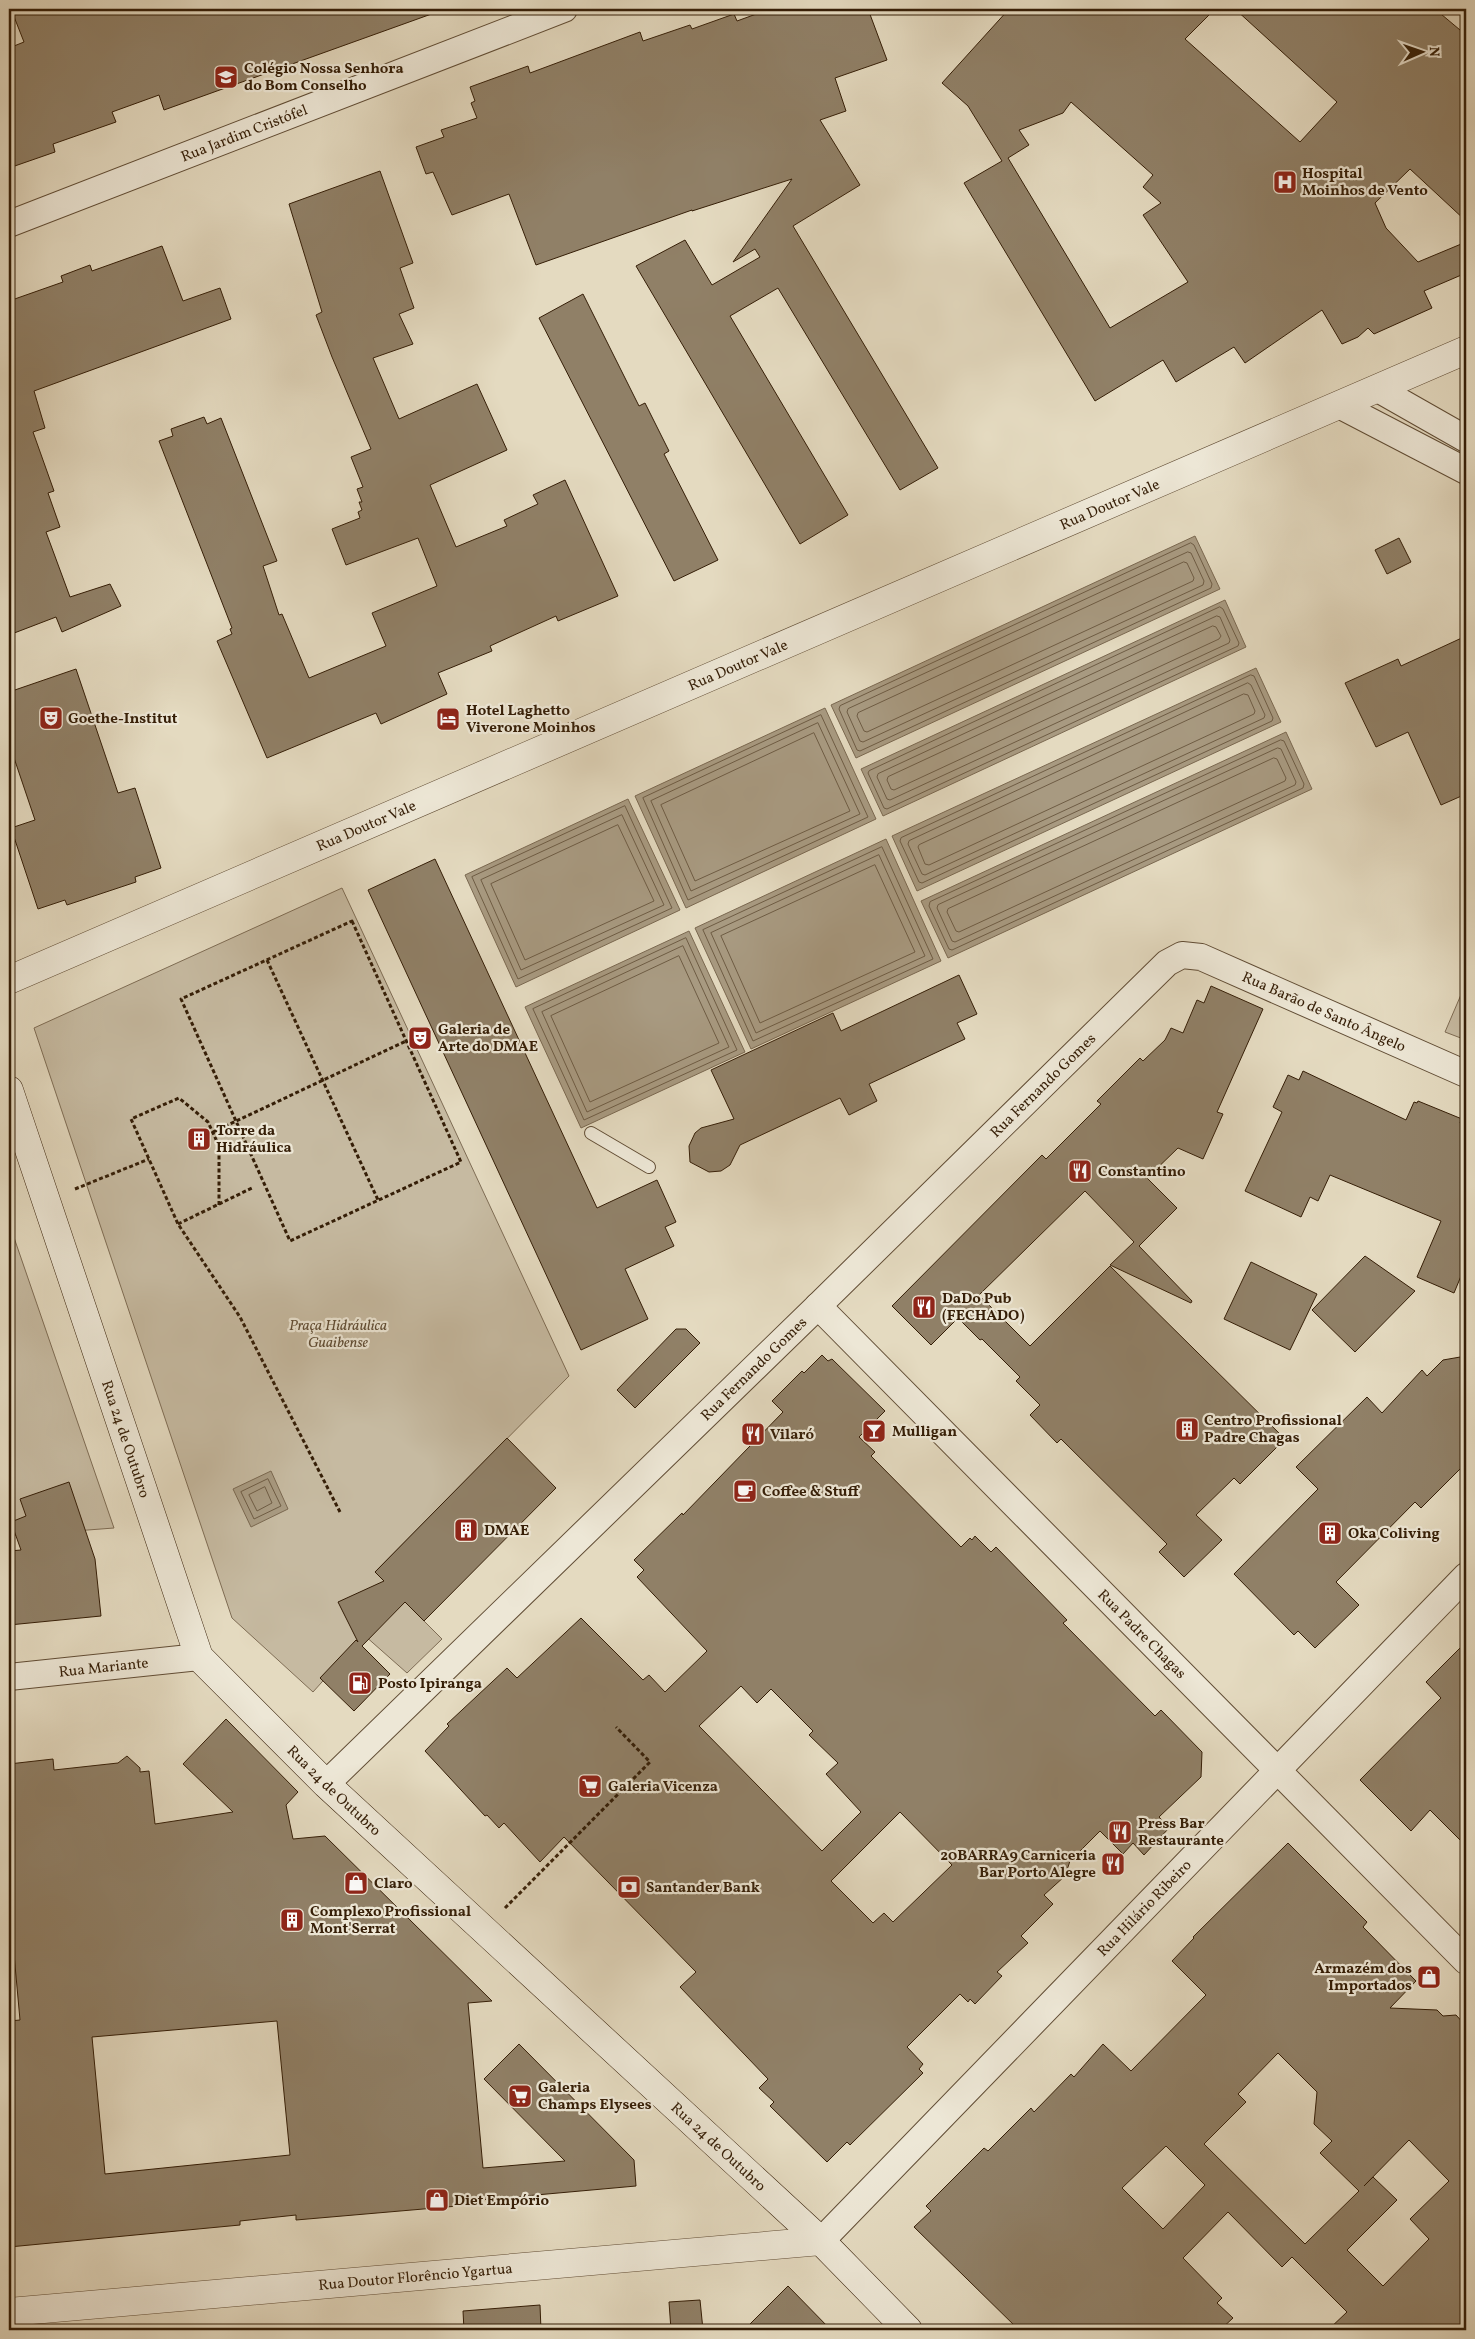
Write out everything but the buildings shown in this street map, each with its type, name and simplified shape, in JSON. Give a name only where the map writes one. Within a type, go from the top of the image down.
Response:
[{"type":"street","name":"Rua Jardim Cristófel","points":[[9,224],[564,9]]},
{"type":"street","name":"Rua Doutor Vale","points":[[9,980],[1466,350]]},
{"type":"street","points":[[1378,389],[1466,439]]},
{"type":"street","points":[[1339,405],[1466,471]]},
{"type":"street","name":"Rua Barão de Santo Ângelo","points":[[1182,955],[1201,957],[1466,1074]]},
{"type":"street","name":"Rua Fernando Gomes","points":[[326,1784],[818,1306],[1167,963],[1182,955]]},
{"type":"street","name":"Rua 24 de Outubro","points":[[9,1090],[199,1657],[326,1784],[821,2240],[908,2330]]},
{"type":"street","name":"Rua Padre Chagas","points":[[818,1306],[1466,1961]]},
{"type":"street","name":"Rua Hilário Ribeiro","points":[[821,2240],[1466,1576]]},
{"type":"street","name":"Rua Mariante","points":[[9,1678],[199,1657]]},
{"type":"street","name":"Rua Doutor Florêncio Ygartua","points":[[9,2312],[821,2240]]},
{"type":"lane","points":[[591,1133],[649,1167]]},
{"type":"path","points":[[352,921],[406,1041],[461,1162],[290,1241],[181,999],[352,921]]},
{"type":"path","points":[[268,960],[378,1200]]},
{"type":"path","points":[[213,1132],[406,1041]]},
{"type":"path","points":[[219,1205],[219,1146],[208,1122],[178,1098],[131,1118],[178,1224],[240,1317],[340,1512]]},
{"type":"path","points":[[46,1202],[149,1159]]},
{"type":"path","points":[[178,1224],[252,1188]]},
{"type":"path","points":[[483,1929],[650,1762],[616,1726]]},
{"type":"green space","name":"Praça Hidráulica Guaibense","points":[[342,888],[569,1376],[375,1572],[442,1639],[407,1673],[364,1635],[313,1692],[232,1618],[34,1028]]},
{"type":"green space","points":[[1466,983],[1466,1040],[1445,1032]]},
{"type":"green space","points":[[9,1223],[114,1528],[9,1536]]},
{"type":"water","points":[[1195,536],[1220,589],[856,758],[831,705]]},
{"type":"water","points":[[1225,600],[1246,647],[883,816],[861,769]]},
{"type":"water","points":[[1256,668],[1281,722],[917,891],[892,836]]},
{"type":"water","points":[[825,708],[876,819],[686,908],[635,796]]},
{"type":"water","points":[[1286,732],[1312,789],[948,958],[921,901]]},
{"type":"water","points":[[628,799],[680,910],[516,987],[465,875]]},
{"type":"water","points":[[886,839],[941,961],[751,1049],[695,928]]},
{"type":"water","points":[[689,931],[745,1052],[581,1128],[525,1007]]},
{"type":"water","points":[[271,1471],[288,1509],[251,1527],[233,1489]]},
{"type":"place","name":"Colégio Nossa Senhora do Bom Conselho","points":[[226,77]]},
{"type":"place","name":"Hospital Moinhos de Vento","points":[[1285,182]]},
{"type":"place","name":"Goethe-Institut","points":[[51,718]]},
{"type":"place","name":"Hotel Laghetto Viverone Moinhos","points":[[448,719]]},
{"type":"place","name":"Galeria de Arte do DMAE","points":[[420,1038]]},
{"type":"place","name":"Torre da Hidráulica","points":[[199,1139]]},
{"type":"place","name":"Constantino","points":[[1080,1171]]},
{"type":"place","name":"DaDo Pub (FECHADO)","points":[[924,1307]]},
{"type":"place","name":"Centro Profissional Padre Chagas","points":[[1187,1429]]},
{"type":"place","name":"Mulligan","points":[[874,1431]]},
{"type":"place","name":"Vilaró","points":[[753,1434]]},
{"type":"place","name":"Coffee & Stuff","points":[[745,1491]]},
{"type":"place","name":"DMAE","points":[[466,1530]]},
{"type":"place","name":"Oka Coliving","points":[[1330,1533]]},
{"type":"place","name":"Posto Ipiranga","points":[[360,1683]]},
{"type":"place","name":"Galeria Vicenza","points":[[590,1786]]},
{"type":"place","name":"Press Bar Restaurante","points":[[1120,1832]]},
{"type":"place","name":"20BARRA9 Carniceria Bar Porto Alegre","points":[[1113,1864]]},
{"type":"place","name":"Claro","points":[[356,1883]]},
{"type":"place","name":"Santander Bank","points":[[629,1887]]},
{"type":"place","name":"Complexo Profissional Mont'Serrat","points":[[292,1920]]},
{"type":"place","name":"Armazém dos Importados","points":[[1429,1977]]},
{"type":"place","name":"Galeria Champs Elysees","points":[[520,2096]]},
{"type":"place","name":"Diet Empório","points":[[437,2200]]}]
